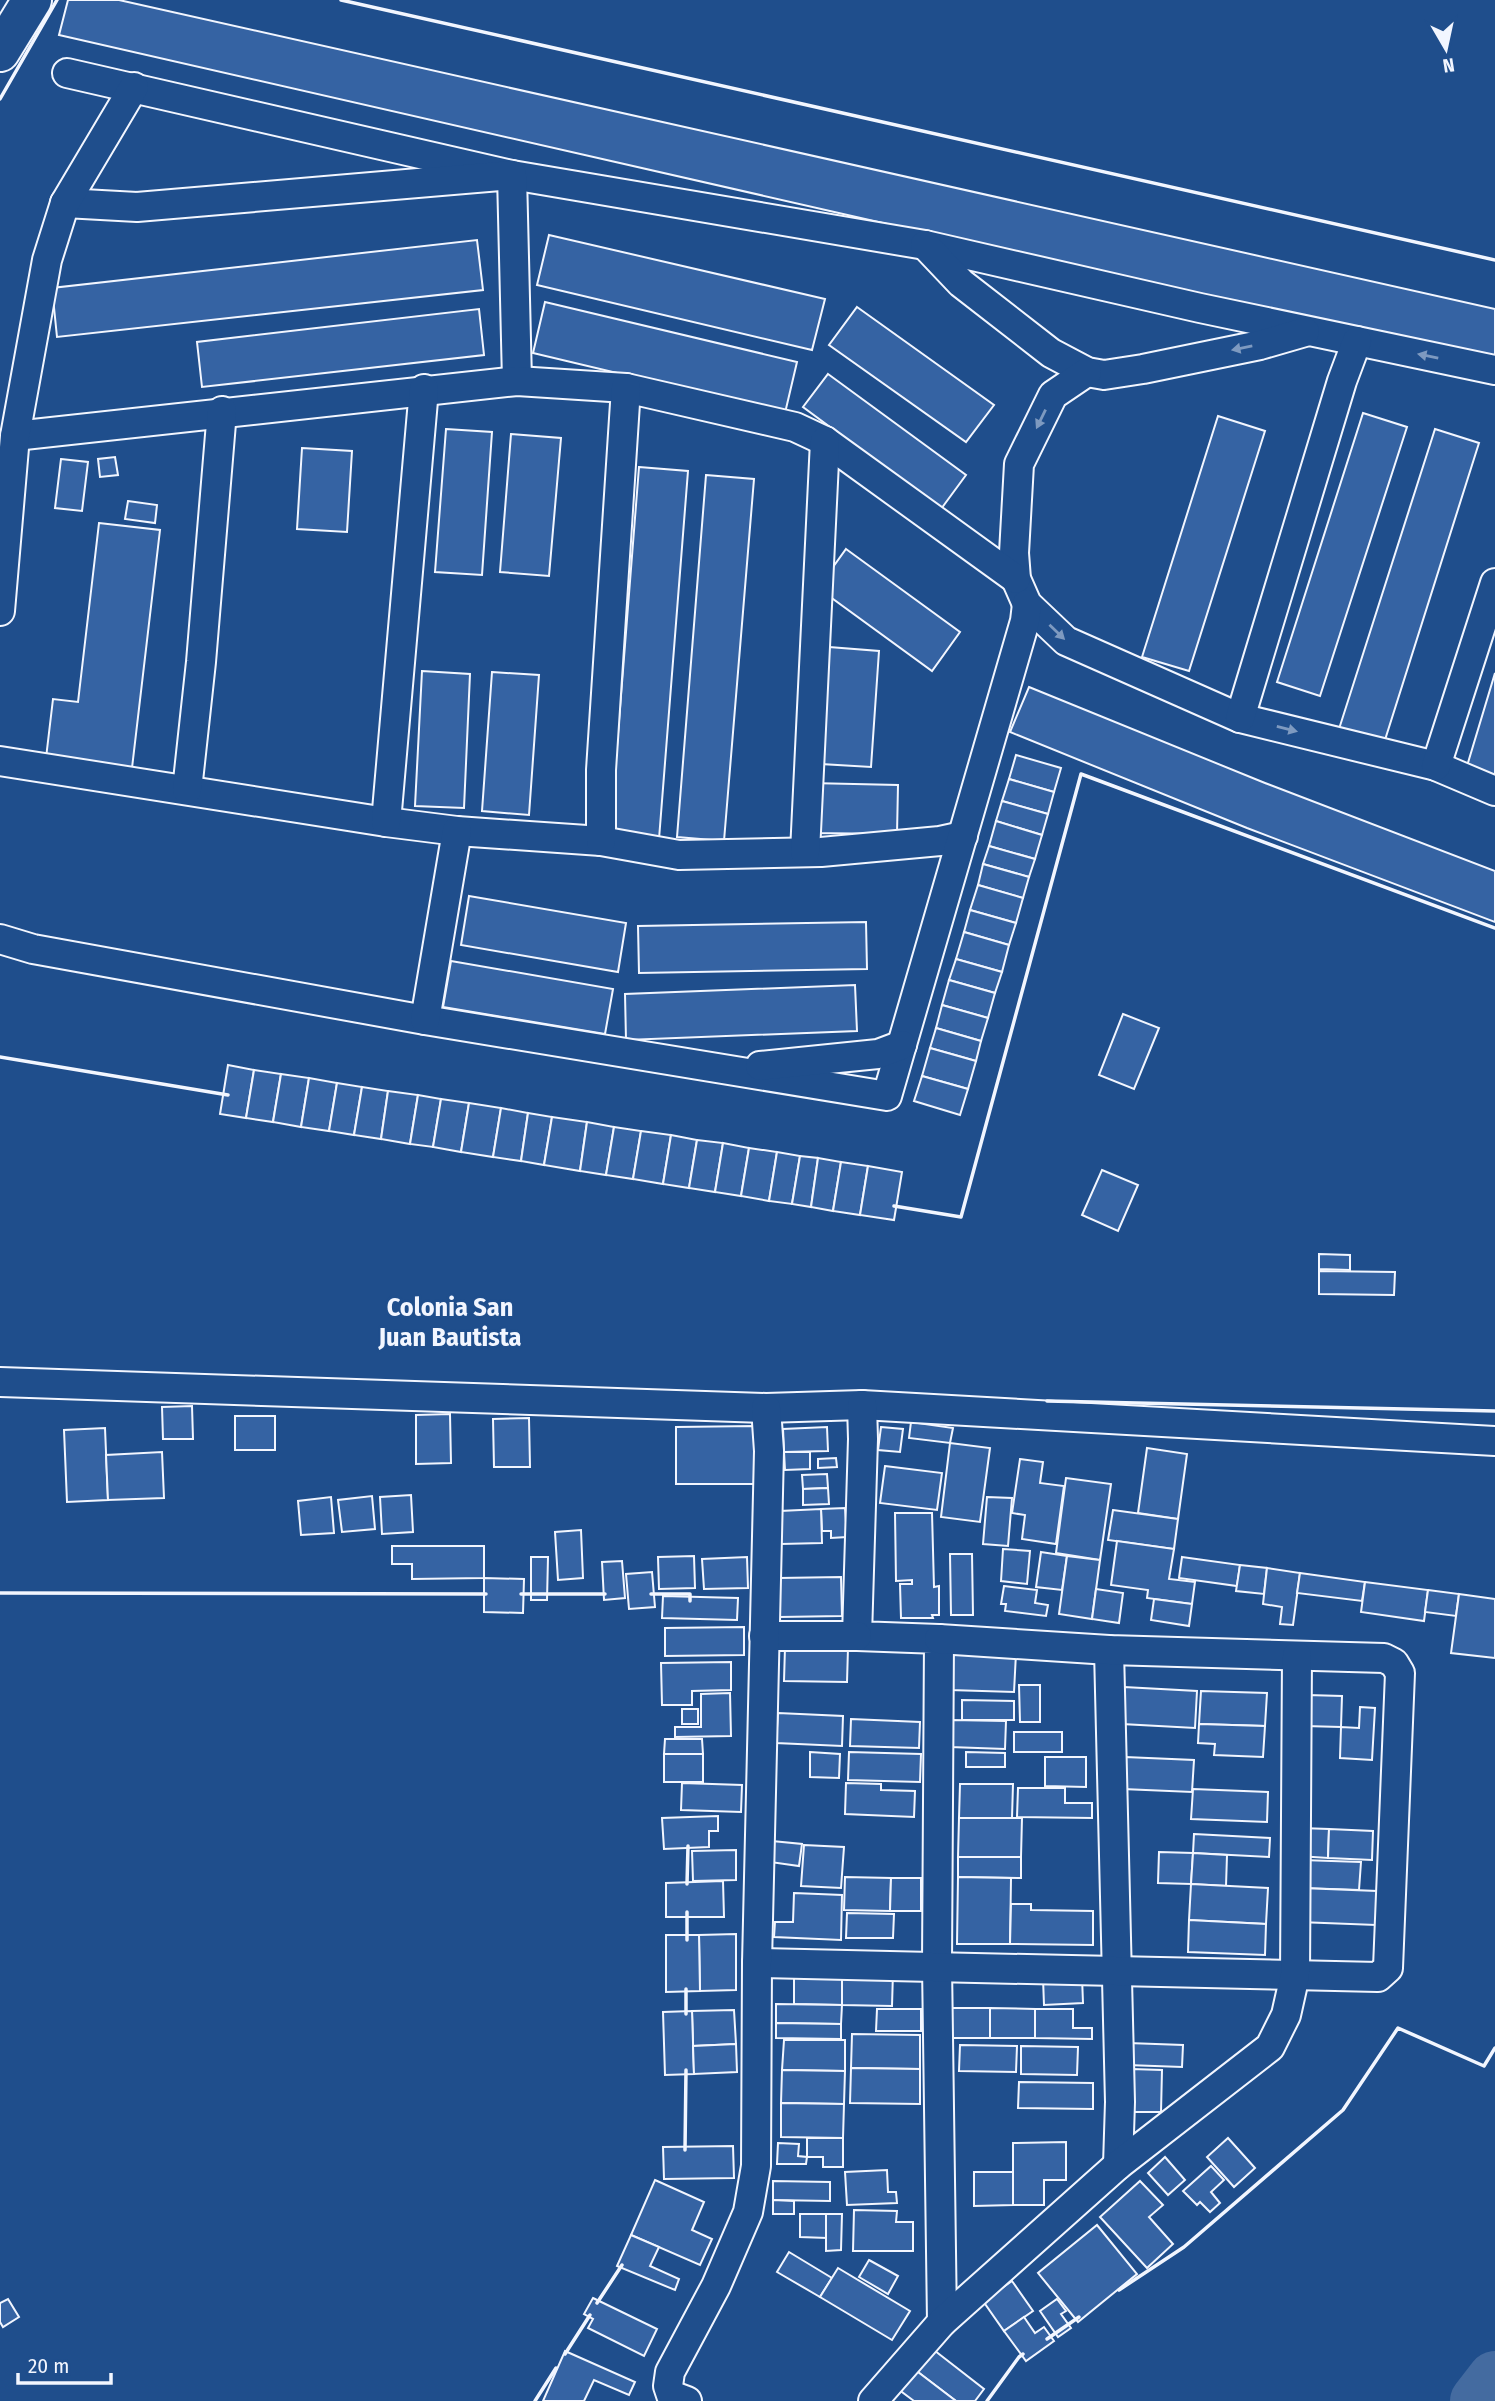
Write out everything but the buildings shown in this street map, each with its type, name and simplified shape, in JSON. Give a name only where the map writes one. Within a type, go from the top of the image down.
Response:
[{"type":"street","points":[[0,52],[32,0]]},
{"type":"street","points":[[67,73],[512,175],[925,245],[1199,308],[1495,370]]},
{"type":"street","points":[[0,611],[15,436],[47,260],[65,202],[134,87]]},
{"type":"street","points":[[65,202],[137,207],[512,175]]},
{"type":"street","points":[[512,175],[517,381]]},
{"type":"street","points":[[925,245],[961,283],[1051,353],[1087,372],[1104,375],[1143,369],[1260,345],[1308,331]]},
{"type":"street","points":[[1240,718],[1342,381],[1357,341]]},
{"type":"street","points":[[1087,372],[1053,395],[1020,464],[1014,541],[1016,579],[1027,604],[1066,641],[1240,718],[1436,766],[1495,791]]},
{"type":"street","points":[[15,436],[222,411],[517,381],[626,388],[795,427],[825,441],[1016,579]]},
{"type":"street","points":[[601,841],[601,769],[626,388]]},
{"type":"street","points":[[386,822],[424,389]]},
{"type":"street","points":[[187,790],[201,662],[222,411]]},
{"type":"street","points":[[805,852],[825,441]]},
{"type":"street","points":[[1436,766],[1495,583]]},
{"type":"street","points":[[0,939],[33,949],[425,1020],[887,1096],[1025,621],[1027,604]]},
{"type":"street","points":[[0,761],[386,822],[457,831],[601,841],[680,855],[805,852],[940,841],[963,835]]},
{"type":"street","points":[[425,1020],[457,831]]},
{"type":"street","points":[[732,1070],[811,1059],[878,1054],[902,1045]]},
{"type":"street","points":[[0,1382],[766,1408],[862,1405],[1495,1441]]},
{"type":"street","points":[[857,1636],[862,1405]]},
{"type":"street","points":[[687,2401],[671,2395],[668,2386],[670,2372],[716,2286],[748,2212],[756,2166],[757,1963],[769,1451],[766,1408]]},
{"type":"street","points":[[757,1963],[1378,1977],[1388,1968],[1400,1673],[1394,1663],[1384,1658],[1110,1650],[857,1636],[764,1636]]},
{"type":"street","points":[[939,1639],[937,1965],[942,2322]]},
{"type":"street","points":[[1110,1650],[1118,1971],[1118,2165]]},
{"type":"street","points":[[873,2401],[942,2322],[1118,2165],[1270,2047],[1286,2015],[1296,1975],[1297,1656]]},
{"type":"waterway","points":[[1478,2401],[1495,2379]]},
{"type":"wall","points":[[0,99],[57,0]]},
{"type":"wall","points":[[341,0],[1495,260]]},
{"type":"wall","points":[[894,1206],[961,1217],[1081,774],[1495,928]]},
{"type":"wall","points":[[0,1057],[228,1095]]},
{"type":"wall","points":[[1047,1401],[1495,1411]]},
{"type":"wall","points":[[0,1593],[486,1594]]},
{"type":"wall","points":[[521,1594],[605,1594]]},
{"type":"wall","points":[[651,1594],[690,1594],[690,1601]]},
{"type":"wall","points":[[687,1884],[688,1846]]},
{"type":"wall","points":[[687,1912],[687,1940]]},
{"type":"wall","points":[[686,1989],[686,2014]]},
{"type":"wall","points":[[1119,2290],[1184,2247],[1343,2110],[1398,2028],[1484,2066],[1495,2048]]},
{"type":"wall","points":[[685,2150],[686,2070]]},
{"type":"wall","points":[[597,2303],[622,2265]]},
{"type":"wall","points":[[565,2354],[590,2315]]},
{"type":"wall","points":[[1047,2339],[1079,2317]]},
{"type":"wall","points":[[987,2401],[1023,2354]]},
{"type":"wall","points":[[535,2401],[556,2368]]},
{"type":"district","name":"Colonia San Juan Bautista","points":[[450,1322]]}]
